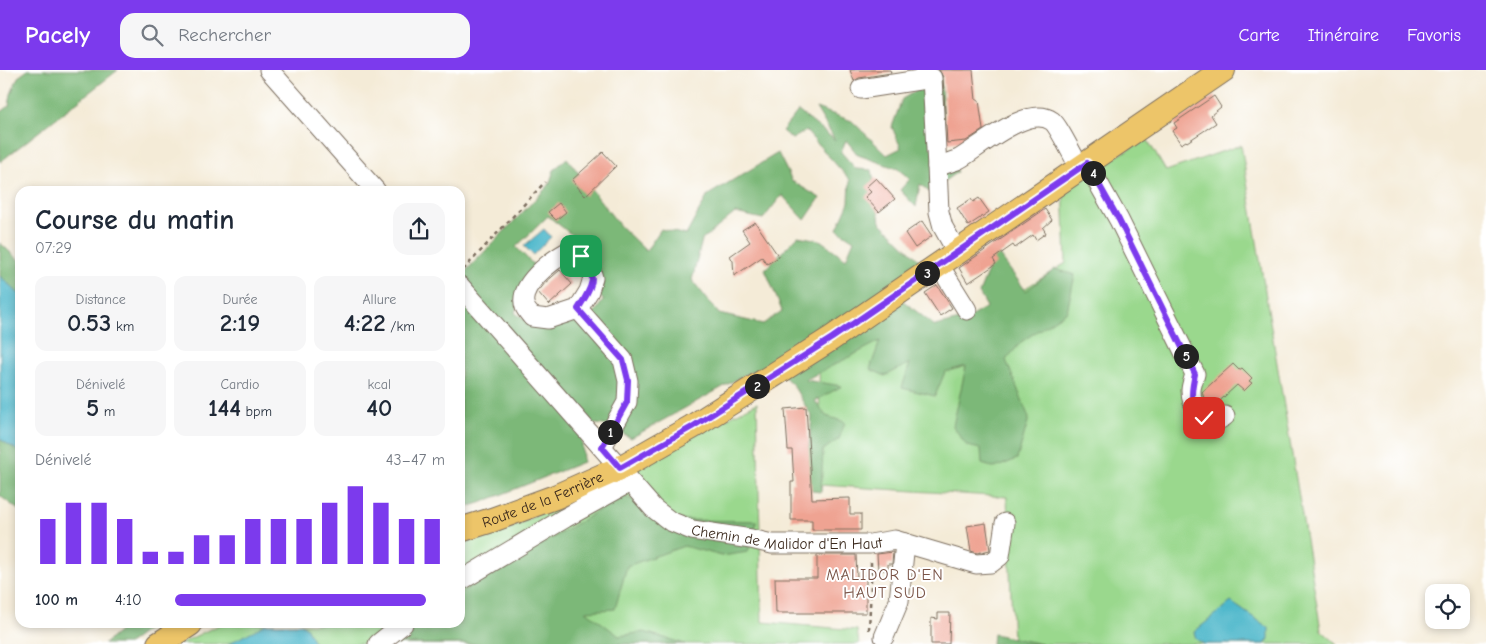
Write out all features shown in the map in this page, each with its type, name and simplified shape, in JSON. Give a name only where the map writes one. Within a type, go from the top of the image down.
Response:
[{"type":"main road","name":"Route de la Ferrière","points":[[465,528],[625,475],[700,422],[832,338],[1223,70]]},
{"type":"main road","points":[[159,644],[184,628]]},
{"type":"street","points":[[269,70],[372,186]]},
{"type":"street","points":[[861,89],[932,78],[938,212],[943,227],[948,259],[967,310]]},
{"type":"street","points":[[937,167],[958,159],[1009,127],[1032,118],[1044,118],[1054,122],[1119,220],[1195,374],[1191,392],[1195,406],[1204,418],[1215,422],[1225,416]]},
{"type":"street","name":"Chemin de Malidor d'En Haut","points":[[465,292],[602,447],[652,508],[670,521],[692,530],[772,544],[870,544],[895,540],[976,564],[991,563],[1000,556],[1005,523]]},
{"type":"street","points":[[578,309],[623,360],[628,380],[627,402],[602,447]]},
{"type":"street","points":[[465,579],[565,518],[625,475]]},
{"type":"street","points":[[876,637],[899,601],[905,543]]},
{"type":"street","points":[[378,644],[398,628]]},
{"type":"path","points":[[465,268],[545,182]]},
{"type":"path","points":[[870,544],[876,637]]},
{"type":"green space","points":[[28,70],[118,70],[0,162],[0,113],[9,106],[11,94],[18,77]]},
{"type":"green space","points":[[917,70],[940,70],[945,149],[957,172],[929,192],[920,184],[916,207],[900,190],[910,179],[898,169],[858,155],[846,140],[841,152],[856,169],[872,170],[880,222],[919,260],[902,300],[935,326],[968,318],[987,307],[979,293],[996,251],[1026,291],[1055,269],[1075,275],[1067,311],[1021,342],[1006,360],[1029,418],[1017,459],[995,468],[982,464],[981,449],[967,446],[953,426],[966,366],[945,372],[935,396],[902,388],[910,363],[885,376],[870,369],[880,341],[805,380],[842,386],[815,401],[826,416],[845,422],[839,439],[823,450],[821,492],[804,490],[812,417],[793,385],[773,366],[748,373],[631,438],[615,429],[630,401],[625,356],[606,336],[593,315],[604,299],[592,294],[587,275],[597,265],[572,235],[548,216],[516,247],[539,270],[521,291],[515,313],[533,325],[585,321],[618,363],[623,402],[610,426],[581,422],[583,462],[465,508],[465,272],[549,185],[554,170],[567,158],[620,226],[646,251],[661,229],[686,235],[708,195],[778,153],[792,181],[820,198],[805,220],[782,195],[763,219],[735,213],[702,240],[692,280],[719,314],[763,324],[782,311],[765,269],[798,236],[820,240],[846,259],[854,240],[837,229],[849,202],[850,180],[806,131],[792,139],[782,131],[798,111],[835,140],[816,108],[852,121],[887,155],[901,148],[892,127],[902,99],[919,89]]},
{"type":"green space","points":[[1147,139],[1166,171],[1241,145],[1321,630],[1337,644],[1013,644],[1007,497],[821,485],[819,363],[895,308],[935,344],[1066,263],[1063,187]]},
{"type":"green space","points":[[0,243],[15,256],[15,290],[0,276]]},
{"type":"green space","points":[[757,403],[762,622],[857,630],[859,644],[179,644],[213,628],[465,628],[465,543],[499,534]]},
{"type":"green space","points":[[0,439],[15,449],[15,507],[0,496]]},
{"type":"green space","points":[[623,496],[679,520],[757,521],[748,552],[722,556],[684,546],[627,566],[615,609],[586,611],[619,636],[644,632],[685,644],[393,644],[412,628],[465,628],[465,590]]},
{"type":"green space","points":[[123,628],[150,628],[128,644],[104,644]]},
{"type":"green space","points":[[993,634],[1042,644],[992,644]]},
{"type":"water","points":[[544,229],[551,237],[533,255],[524,246]]},
{"type":"water","points":[[0,276],[15,290],[15,449],[0,439]]},
{"type":"water","points":[[1231,602],[1269,628],[1269,639],[1265,644],[1204,644],[1196,639],[1194,632]]},
{"type":"water","points":[[258,628],[307,628],[315,644],[228,644]]},
{"type":"building","points":[[850,70],[890,70],[891,73],[859,78],[854,81]]},
{"type":"building","points":[[939,70],[973,70],[976,100],[979,100],[983,130],[966,141],[947,143],[943,77]]},
{"type":"building","points":[[1214,96],[1221,107],[1211,115],[1216,123],[1181,144],[1172,131],[1177,128],[1174,123]]},
{"type":"building","points":[[603,152],[616,166],[585,196],[572,180]]},
{"type":"building","points":[[876,178],[895,199],[879,212],[865,197],[871,192],[866,187]]},
{"type":"building","points":[[979,198],[989,212],[968,226],[957,208],[971,199],[973,202]]},
{"type":"building","points":[[559,203],[566,212],[556,220],[548,212]]},
{"type":"building","points":[[1045,209],[1052,220],[1043,228],[1046,233],[1036,240],[1033,235],[1015,248],[1013,245],[993,259],[996,264],[968,283],[959,268]]},
{"type":"building","points":[[922,221],[932,236],[915,248],[905,233]]},
{"type":"building","points":[[755,222],[779,257],[767,264],[762,257],[734,276],[733,261],[730,256],[750,242],[742,230]]},
{"type":"building","points":[[560,270],[572,284],[549,305],[538,292]]},
{"type":"building","points":[[937,285],[952,308],[940,316],[925,293]]},
{"type":"building","points":[[1233,364],[1239,370],[1242,368],[1252,378],[1249,381],[1252,383],[1244,391],[1237,385],[1212,408],[1205,401],[1202,392]]},
{"type":"building","points":[[806,407],[812,499],[850,498],[850,514],[861,514],[861,530],[812,530],[812,520],[791,520],[791,482],[794,482],[792,450],[788,450],[785,409]]},
{"type":"building","points":[[986,523],[990,550],[977,553],[971,551],[967,526]]},
{"type":"building","points":[[893,552],[892,564],[888,564],[888,570],[878,570],[877,554]]},
{"type":"building","points":[[817,555],[856,555],[857,579],[866,578],[866,613],[776,613],[775,578],[817,578]]},
{"type":"building","points":[[938,613],[950,613],[949,644],[931,644],[931,618],[938,619]]},
{"type":"district","name":"MALIDOR D'EN HAUT SUD","points":[[885,583]]},
{"type":"route","points":[[581,256],[589,264],[593,278],[589,291],[578,309],[623,360],[628,380],[627,402],[602,447],[620,468],[692,427],[832,338],[1087,163],[1119,220],[1195,374],[1191,392],[1195,406],[1204,418]]}]
